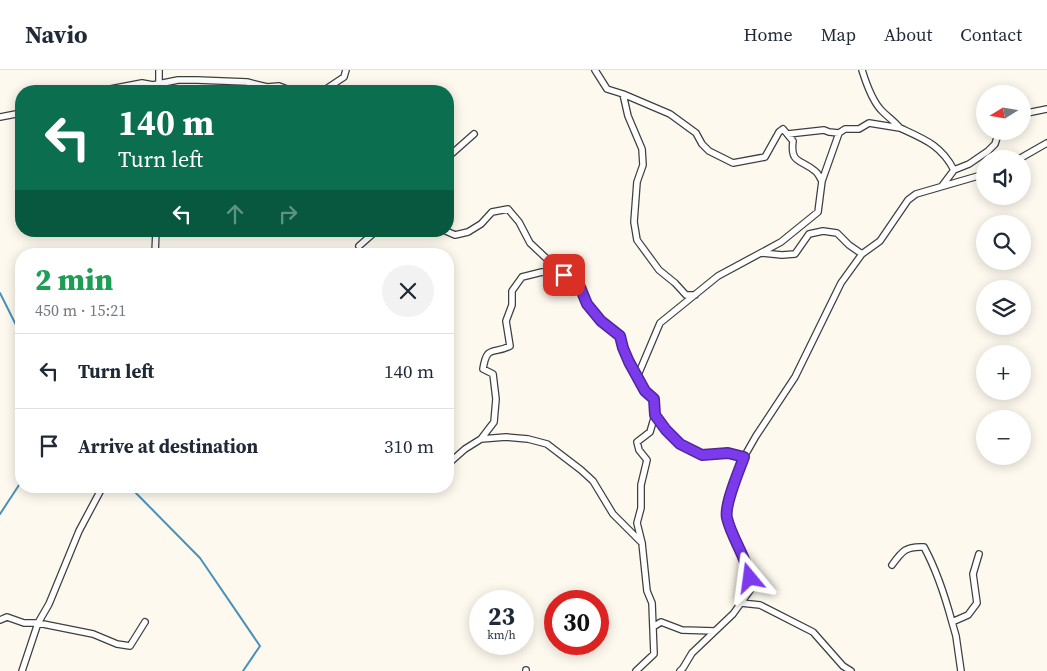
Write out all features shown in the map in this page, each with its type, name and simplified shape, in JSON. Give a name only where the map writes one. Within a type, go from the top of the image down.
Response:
[{"type":"street","points":[[159,70],[159,83]]},
{"type":"street","points":[[332,85],[344,77],[346,70]]},
{"type":"street","points":[[595,70],[607,89],[670,114],[696,133],[702,144],[709,150],[733,163],[764,157],[779,132],[783,129],[793,141],[792,152],[796,159],[817,172],[822,182]]},
{"type":"street","points":[[862,70],[873,97],[881,110],[900,128]]},
{"type":"street","points":[[132,85],[142,83],[153,85],[178,80],[247,82],[259,85]]},
{"type":"street","points":[[623,94],[628,116],[642,149],[643,165],[637,182],[634,222],[637,240],[659,270],[675,283],[686,296],[697,295]]},
{"type":"street","points":[[1031,112],[1047,109]]},
{"type":"street","points":[[0,117],[15,114]]},
{"type":"street","points":[[788,134],[824,130],[839,133],[845,130],[859,129],[869,123],[900,128],[941,150],[948,157],[954,170]]},
{"type":"street","points":[[638,375],[660,323],[676,309],[697,295],[718,276],[781,242],[818,212],[822,182],[839,133]]},
{"type":"street","points":[[454,152],[474,134]]},
{"type":"street","points":[[942,186],[954,170],[969,164],[988,151],[996,140]]},
{"type":"street","points":[[1031,152],[1047,143]]},
{"type":"street","points":[[680,671],[692,654],[733,614],[752,589],[748,566],[726,517],[730,497],[744,457],[795,377],[842,282],[862,254],[880,241],[908,200],[916,194],[976,177]]},
{"type":"street","points":[[454,235],[468,232],[481,224],[492,212],[508,209],[519,222],[530,243],[564,275],[580,287],[587,304],[601,321],[620,336],[623,348],[645,391],[654,399],[655,415],[650,432],[637,442],[639,450],[647,460],[641,485],[641,508],[637,523],[642,543],[647,591],[652,603],[654,654],[636,671]]},
{"type":"street","points":[[761,253],[795,254],[809,234],[823,231],[838,233],[848,245],[862,254]]},
{"type":"street","points":[[359,246],[369,237]]},
{"type":"street","points":[[454,459],[481,439],[494,422],[496,399],[493,374],[483,370],[485,357],[492,351],[510,346],[506,321],[512,304],[512,291],[522,277],[542,272],[564,275]]},
{"type":"street","points":[[655,415],[680,444],[702,455],[728,453],[744,457]]},
{"type":"street","points":[[481,439],[506,437],[528,439],[548,444],[593,481],[613,514],[642,543]]},
{"type":"street","points":[[22,671],[38,623],[49,604],[79,531],[99,493]]},
{"type":"street","points":[[892,565],[899,555],[911,547],[924,547],[933,562],[946,599],[956,636],[961,671]]},
{"type":"street","points":[[952,622],[968,615],[977,603],[973,574],[979,554]]},
{"type":"street","points":[[741,603],[760,605],[813,632],[842,666],[852,671]]},
{"type":"street","points":[[0,620],[7,617],[24,623],[38,623],[93,634],[117,644],[130,646],[145,622]]},
{"type":"street","points":[[653,627],[661,622],[682,630],[715,631]]},
{"type":"waterway","points":[[0,293],[15,323]]},
{"type":"waterway","points":[[0,514],[15,491]]},
{"type":"waterway","points":[[136,493],[200,558],[260,646],[243,671]]},
{"type":"route","points":[[564,275],[580,287],[587,304],[601,321],[620,336],[629,362],[638,375],[645,391],[654,399],[655,415],[666,430],[680,444],[702,455],[728,453],[744,457],[730,497],[726,517],[748,566],[750,578]]}]
